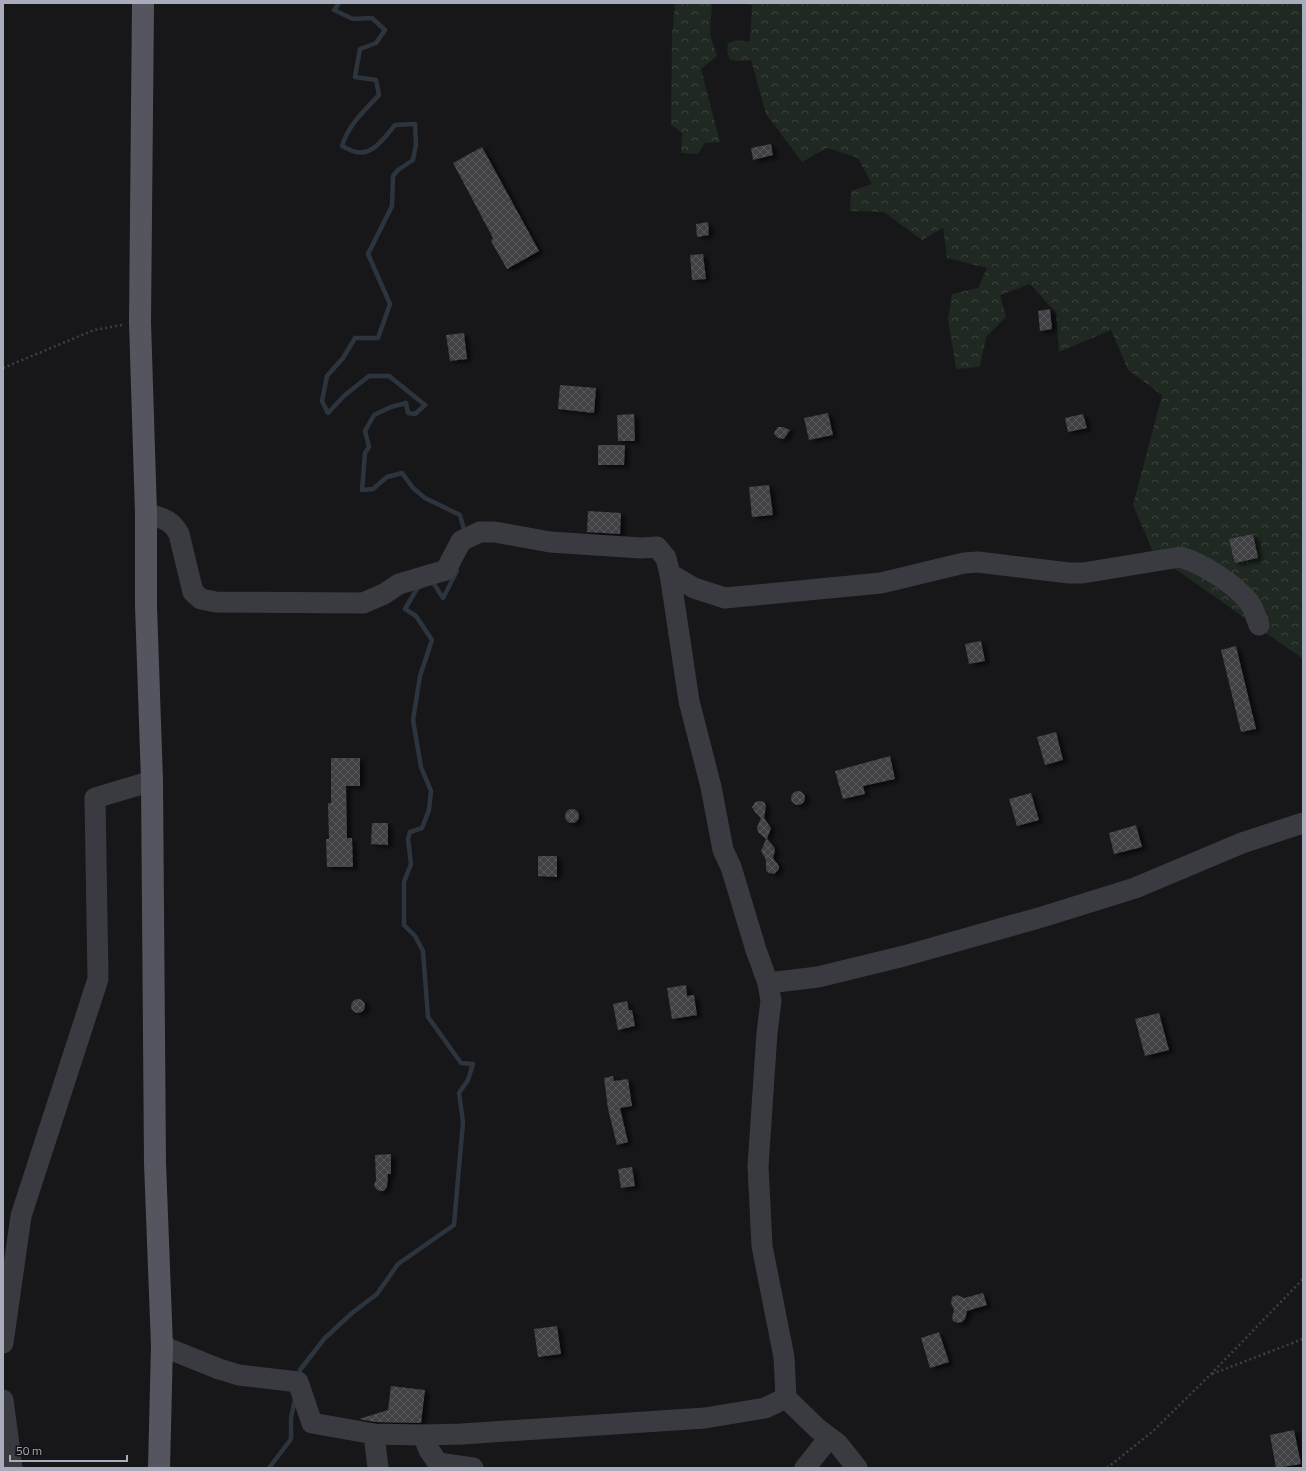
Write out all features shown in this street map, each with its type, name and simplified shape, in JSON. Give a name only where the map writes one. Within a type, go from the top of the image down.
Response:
[{"type":"main road","points":[[143,3],[140,322],[146,512],[146,606],[152,781],[155,1163],[162,1346],[159,1468]]},
{"type":"street","points":[[146,512],[167,519],[175,525],[179,534],[193,592],[201,599],[216,602],[363,603],[384,594],[399,584],[446,570],[461,541],[480,532],[495,532],[550,542],[641,548],[657,547],[666,558],[670,574],[689,701],[711,787],[723,850],[731,867],[756,950],[768,983],[771,1001],[767,1033],[758,1166],[762,1246],[784,1357],[786,1398],[818,1429],[838,1444],[857,1468]]},
{"type":"street","points":[[670,574],[694,588],[725,598],[881,583],[964,563],[978,562],[1069,573],[1083,573],[1180,557],[1190,560],[1227,580],[1250,603],[1259,625]]},
{"type":"street","points":[[3,1343],[21,1216],[98,979],[95,798],[152,781]]},
{"type":"street","points":[[768,983],[818,977],[904,956],[1042,917],[1135,888],[1242,843],[1303,823]]},
{"type":"street","points":[[162,1346],[219,1369],[239,1375],[298,1382],[312,1423],[374,1434],[424,1435],[587,1427],[705,1418],[765,1408],[786,1398]]},
{"type":"street","points":[[3,1400],[12,1468]]},
{"type":"street","points":[[374,1434],[378,1468]]},
{"type":"street","points":[[424,1435],[430,1450],[438,1463],[473,1468]]},
{"type":"street","points":[[806,1468],[829,1438]]},
{"type":"path","points":[[3,368],[94,330],[140,322]]},
{"type":"path","points":[[1107,1468],[1152,1432],[1211,1374],[1303,1279]]},
{"type":"path","points":[[1211,1374],[1303,1339]]},
{"type":"green space","points":[[675,3],[712,3],[710,34],[717,56],[701,69],[720,142],[705,143],[698,154],[681,153],[682,133],[671,125],[672,35]]},
{"type":"green space","points":[[740,3],[1303,3],[1303,659],[1154,554],[1133,505],[1162,395],[1128,370],[1111,330],[1059,352],[1056,313],[1030,284],[1000,295],[1006,317],[986,337],[980,367],[956,369],[948,319],[952,294],[978,288],[987,268],[947,258],[943,228],[922,240],[884,212],[850,211],[851,191],[872,184],[858,158],[827,148],[802,162],[766,114],[751,60],[730,60],[727,52],[728,43],[738,40],[750,42],[752,5]]},
{"type":"building","points":[[771,144],[773,155],[753,160],[751,148]]},
{"type":"building","points":[[482,147],[539,251],[507,269],[491,241],[493,238],[453,163]]},
{"type":"building","points":[[708,222],[709,235],[697,237],[696,224]]},
{"type":"building","points":[[703,254],[706,279],[692,280],[690,255]]},
{"type":"building","points":[[1050,309],[1052,329],[1040,331],[1038,311]]},
{"type":"building","points":[[464,333],[467,359],[450,361],[446,335]]},
{"type":"building","points":[[560,385],[596,388],[594,413],[558,409]]},
{"type":"building","points":[[828,413],[833,435],[809,440],[804,418]]},
{"type":"building","points":[[634,414],[635,441],[618,441],[617,415]]},
{"type":"building","points":[[1083,414],[1087,428],[1068,432],[1065,418]]},
{"type":"building","points":[[778,427],[783,427],[790,430],[784,439],[778,438],[774,434]]},
{"type":"building","points":[[598,445],[625,445],[624,465],[598,465]]},
{"type":"building","points":[[769,485],[773,515],[752,517],[749,487]]},
{"type":"building","points":[[588,511],[621,513],[620,534],[587,532]]},
{"type":"building","points":[[1253,534],[1258,558],[1235,563],[1229,539]]},
{"type":"building","points":[[981,641],[985,661],[969,664],[965,644]]},
{"type":"building","points":[[1236,646],[1256,729],[1241,732],[1221,650]]},
{"type":"building","points":[[1056,732],[1063,760],[1045,765],[1037,737]]},
{"type":"building","points":[[890,756],[895,779],[863,786],[865,794],[843,799],[835,771]]},
{"type":"building","points":[[331,758],[360,758],[360,786],[346,786],[347,838],[352,838],[353,867],[327,867],[326,839],[329,839],[328,803],[331,803]]},
{"type":"building","points":[[798,791],[803,793],[805,798],[803,803],[798,805],[793,803],[791,798],[793,793]]},
{"type":"building","points":[[1031,793],[1039,820],[1017,826],[1009,799]]},
{"type":"building","points":[[755,802],[764,802],[766,806],[764,818],[771,828],[767,839],[774,847],[775,851],[773,858],[779,866],[779,869],[774,874],[769,873],[766,870],[766,860],[761,851],[766,839],[758,832],[757,827],[761,818],[752,807]]},
{"type":"building","points":[[572,809],[577,811],[579,816],[577,821],[572,823],[567,821],[565,816],[567,811]]},
{"type":"building","points":[[372,823],[388,823],[388,845],[371,844]]},
{"type":"building","points":[[1136,825],[1142,847],[1114,854],[1109,833]]},
{"type":"building","points":[[538,856],[557,856],[557,877],[538,876]]},
{"type":"building","points":[[686,985],[687,996],[694,995],[697,1015],[672,1019],[667,988]]},
{"type":"building","points":[[358,999],[363,1001],[365,1006],[363,1011],[358,1013],[353,1011],[351,1006],[353,1001]]},
{"type":"building","points":[[627,1001],[629,1010],[632,1010],[635,1026],[618,1030],[613,1004]]},
{"type":"building","points":[[1159,1013],[1169,1050],[1145,1056],[1135,1019]]},
{"type":"building","points":[[613,1076],[614,1081],[628,1079],[632,1106],[620,1108],[628,1142],[617,1145],[608,1109],[604,1078]]},
{"type":"building","points":[[391,1154],[391,1174],[388,1174],[387,1187],[384,1191],[380,1191],[376,1189],[374,1185],[376,1180],[375,1155]]},
{"type":"building","points":[[632,1167],[635,1186],[621,1188],[618,1169]]},
{"type":"building","points":[[983,1293],[987,1305],[967,1311],[965,1319],[962,1322],[958,1323],[953,1321],[952,1317],[954,1310],[951,1303],[952,1297],[957,1295],[964,1298]]},
{"type":"building","points":[[557,1326],[561,1354],[538,1357],[534,1329]]},
{"type":"building","points":[[939,1332],[949,1362],[930,1368],[921,1338]]},
{"type":"building","points":[[391,1386],[425,1390],[421,1423],[375,1422],[359,1419],[388,1410]]},
{"type":"building","points":[[1294,1430],[1301,1464],[1276,1468],[1270,1435]]},
{"type":"waterway","points":[[339,3],[334,10],[353,19],[372,18],[385,30],[376,43],[360,49],[355,77],[376,80],[379,95],[348,131],[342,146],[356,152],[368,151],[378,144],[395,125],[415,124],[416,144],[413,160],[398,170],[393,176],[392,206],[368,254],[390,304],[378,338],[355,338],[343,358],[327,376],[322,401],[328,413],[345,395],[369,376],[389,376],[425,405],[415,414],[408,413],[406,403],[391,407],[374,415],[365,431],[369,447],[365,453],[362,490],[373,489],[387,477],[402,473],[413,488],[425,498],[460,515],[465,533]]},
{"type":"waterway","points":[[432,581],[443,598],[457,571]]},
{"type":"waterway","points":[[299,1378],[300,1370],[324,1339],[352,1313],[377,1294],[398,1264],[454,1225],[463,1122],[459,1093],[468,1080],[473,1064],[461,1063],[428,1017],[423,951],[415,936],[404,925],[404,882],[411,864],[408,839],[410,832],[422,828],[429,810],[431,791],[421,767],[413,720],[420,676],[432,640],[416,616],[405,609],[418,587],[420,587]]},
{"type":"waterway","points":[[269,1468],[291,1439],[291,1418],[295,1399]]}]
